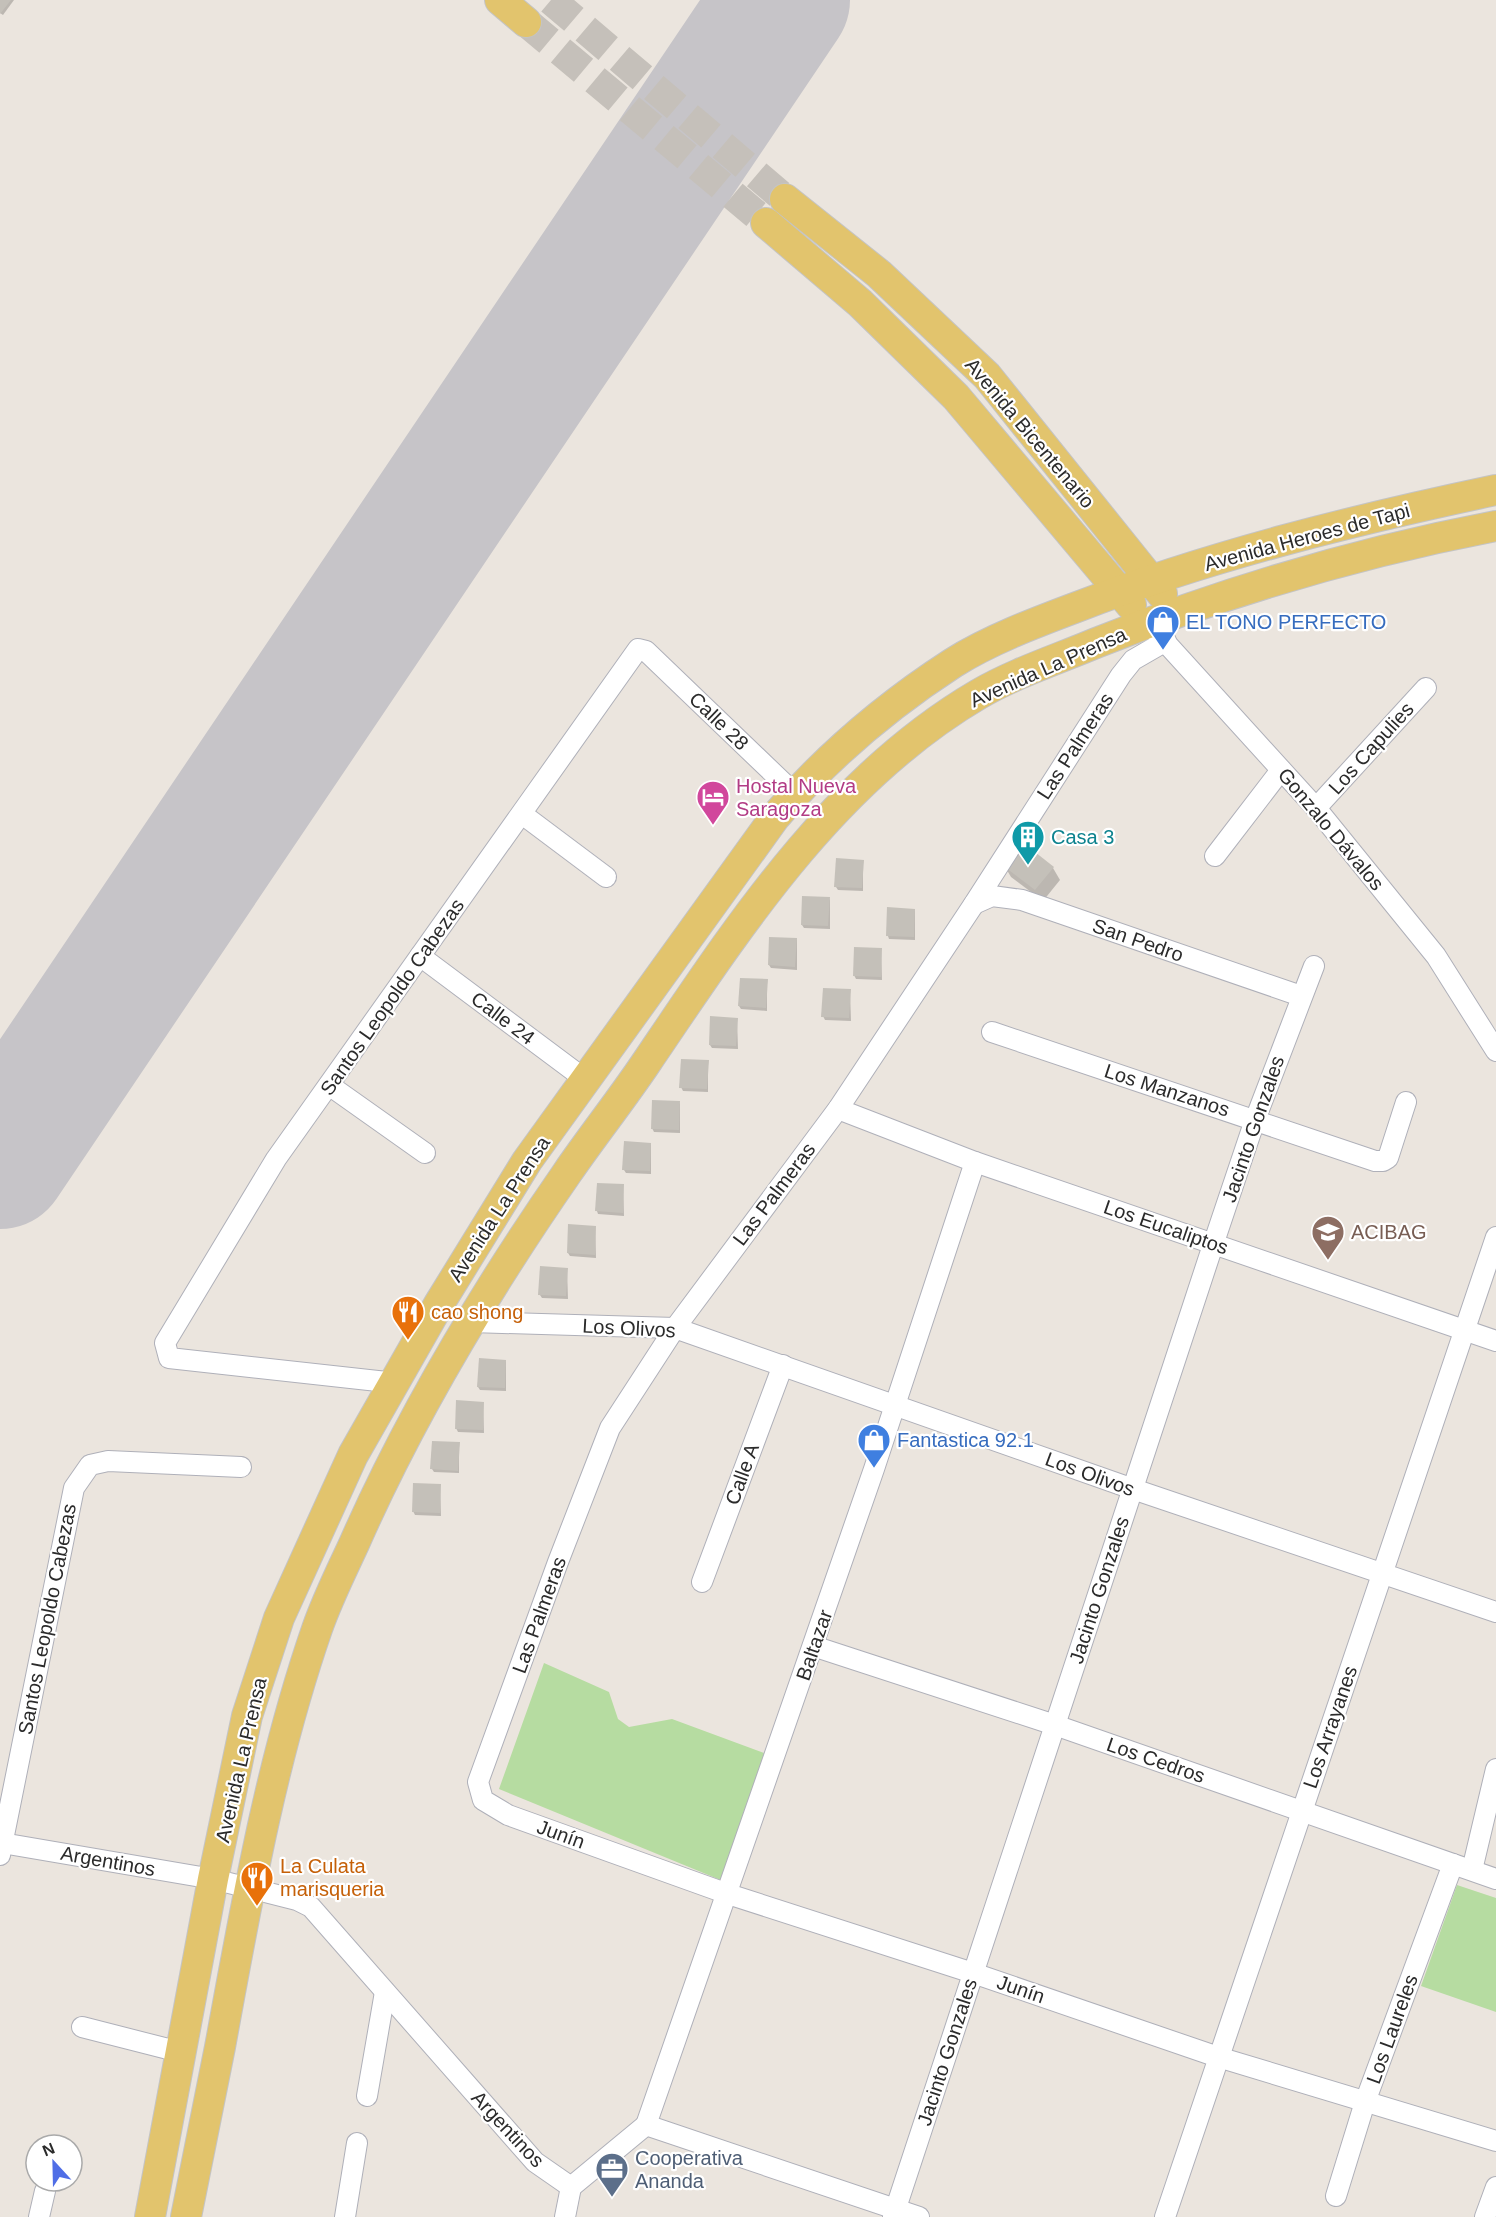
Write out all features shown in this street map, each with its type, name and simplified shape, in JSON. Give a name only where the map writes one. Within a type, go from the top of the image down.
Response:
[{"type":"main road","points":[[500,0],[526,22]]},
{"type":"main road","name":"Avenida Bicentenario","points":[[784,199],[879,274],[987,376],[1177,613]]},
{"type":"main road","name":"Avenida Bicentenario","points":[[766,223],[860,303],[956,397],[1156,633]]},
{"type":"main road","name":"Avenida Heroes de Tapi","points":[[1120,590],[1302,536],[1496,490]]},
{"type":"main road","name":"Avenida Heroes de Tapi","points":[[1156,633],[1177,613],[1307,571],[1435,538],[1496,526]]},
{"type":"main road","name":"Avenida La Prensa","points":[[150,2217],[213,1879],[247,1716],[279,1617],[353,1455],[439,1304],[527,1161],[687,936],[795,794],[864,729],[954,663],[1036,622],[1120,590]]},
{"type":"main road","name":"Avenida La Prensa","points":[[186,2217],[248,1888],[291,1711],[318,1624],[390,1463],[471,1322],[566,1174],[638,1076],[722,951],[809,837],[893,754],[980,693],[1156,633]]},
{"type":"street","name":"Gonzalo Dávalos","points":[[1156,633],[1317,808],[1436,956],[1496,1051]]},
{"type":"street","name":"Las Palmeras","points":[[483,1800],[478,1782],[609,1428],[675,1328],[838,1108],[974,904],[1121,675],[1156,633]]},
{"type":"street","name":"Santos Leopoldo Cabezas","points":[[396,1383],[169,1358],[165,1343],[276,1159],[638,649],[642,649]]},
{"type":"street","name":"Calle 28","points":[[642,649],[795,794]]},
{"type":"street","name":"Los Capulies","points":[[1317,808],[1426,688]]},
{"type":"street","points":[[1215,856],[1281,770]]},
{"type":"street","points":[[522,814],[606,877]]},
{"type":"street","name":"San Pedro","points":[[974,904],[992,896],[1022,900],[1301,996]]},
{"type":"street","name":"Calle 24","points":[[420,956],[586,1080]]},
{"type":"street","name":"Jacinto Gonzales","points":[[894,2213],[1255,1120],[1314,966]]},
{"type":"street","name":"Los Manzanos","points":[[992,1032],[1383,1161],[1388,1158],[1406,1102]]},
{"type":"street","points":[[330,1085],[424,1153]]},
{"type":"street","name":"Los Eucaliptos","points":[[838,1108],[975,1162],[1214,1242],[1496,1341]]},
{"type":"street","name":"Baltazar","points":[[646,2125],[896,1404],[975,1162]]},
{"type":"street","name":"Los Arrayanes","points":[[1165,2217],[1496,1237]]},
{"type":"street","name":"Los Olivos","points":[[471,1322],[675,1328],[1132,1489],[1496,1612]]},
{"type":"street","name":"Calle A","points":[[702,1582],[783,1365]]},
{"type":"street","name":"Santos Leopoldo Cabezas","points":[[1,1849],[74,1488],[90,1466],[108,1461],[241,1467]]},
{"type":"street","name":"Los Cedros","points":[[813,1646],[1055,1725],[1496,1879]]},
{"type":"street","name":"Los Laureles","points":[[1336,2196],[1365,2102],[1462,1867],[1496,1769]]},
{"type":"street","name":"Junín","points":[[483,1800],[508,1815],[728,1894],[973,1973],[1218,2057],[1496,2141]]},
{"type":"street","name":"Argentinos","points":[[1,1849],[213,1879],[297,1900],[311,1906],[535,2163],[571,2187]]},
{"type":"street","points":[[368,2096],[385,1992]]},
{"type":"street","points":[[82,2027],[180,2052]]},
{"type":"street","points":[[565,2217],[571,2187],[646,2125],[894,2213],[919,2217]]},
{"type":"street","points":[[345,2217],[357,2143]]},
{"type":"street","points":[[1485,2217],[1496,2187]]},
{"type":"street","points":[[39,2217],[45,2193]]},
{"type":"green space","points":[[544,1663],[609,1692],[618,1719],[629,1727],[672,1719],[764,1753],[723,1881],[499,1789]]},
{"type":"green space","points":[[1457,1885],[1496,1898],[1496,2012],[1421,1986]]},
{"type":"building","points":[[0,0],[11,0],[0,14]]},
{"type":"building","name":"Casa 3","points":[[1021,841],[1054,867],[1035,890],[1002,865]]},
{"type":"building","points":[[836,858],[864,860],[862,888],[834,887]]},
{"type":"building","points":[[802,896],[830,897],[828,926],[801,925]]},
{"type":"building","points":[[887,907],[915,909],[914,937],[886,936]]},
{"type":"building","points":[[769,937],[797,938],[795,967],[768,965]]},
{"type":"building","points":[[854,947],[882,948],[881,977],[853,976]]},
{"type":"building","points":[[740,978],[768,979],[766,1008],[738,1006]]},
{"type":"building","points":[[823,988],[851,989],[849,1018],[821,1017]]},
{"type":"building","points":[[710,1016],[738,1018],[736,1046],[709,1045]]},
{"type":"building","points":[[681,1059],[709,1060],[707,1089],[679,1088]]},
{"type":"building","points":[[652,1100],[680,1101],[679,1130],[651,1129]]},
{"type":"building","points":[[624,1141],[651,1143],[650,1171],[622,1170]]},
{"type":"building","points":[[597,1183],[624,1184],[623,1213],[595,1211]]},
{"type":"building","points":[[568,1224],[596,1226],[595,1255],[567,1253]]},
{"type":"building","points":[[540,1266],[568,1268],[566,1296],[538,1295]]},
{"type":"building","points":[[479,1358],[506,1360],[505,1388],[477,1387]]},
{"type":"building","points":[[456,1400],[484,1402],[483,1430],[455,1429]]},
{"type":"building","points":[[432,1441],[460,1442],[458,1471],[430,1469]]},
{"type":"building","points":[[413,1483],[441,1484],[440,1513],[412,1512]]},
{"type":"runway","points":[[0,1161],[782,0]]},
{"type":"tunnel","points":[[551,0],[785,199]]},
{"type":"tunnel","points":[[526,22],[766,223]]},
{"type":"place","name":"EL TONO PERFECTO","points":[[1163,651]]},
{"type":"place","name":"Hostal Nueva Saragoza","points":[[713,826]]},
{"type":"place","name":"Casa 3","points":[[1028,866]]},
{"type":"place","name":"ACIBAG","points":[[1328,1261]]},
{"type":"place","name":"cao shong","points":[[408,1341]]},
{"type":"place","name":"Fantastica 92.1","points":[[874,1469]]},
{"type":"place","name":"La Culata marisqueria","points":[[257,1907]]},
{"type":"place","name":"Cooperativa Ananda","points":[[612,2198]]}]
